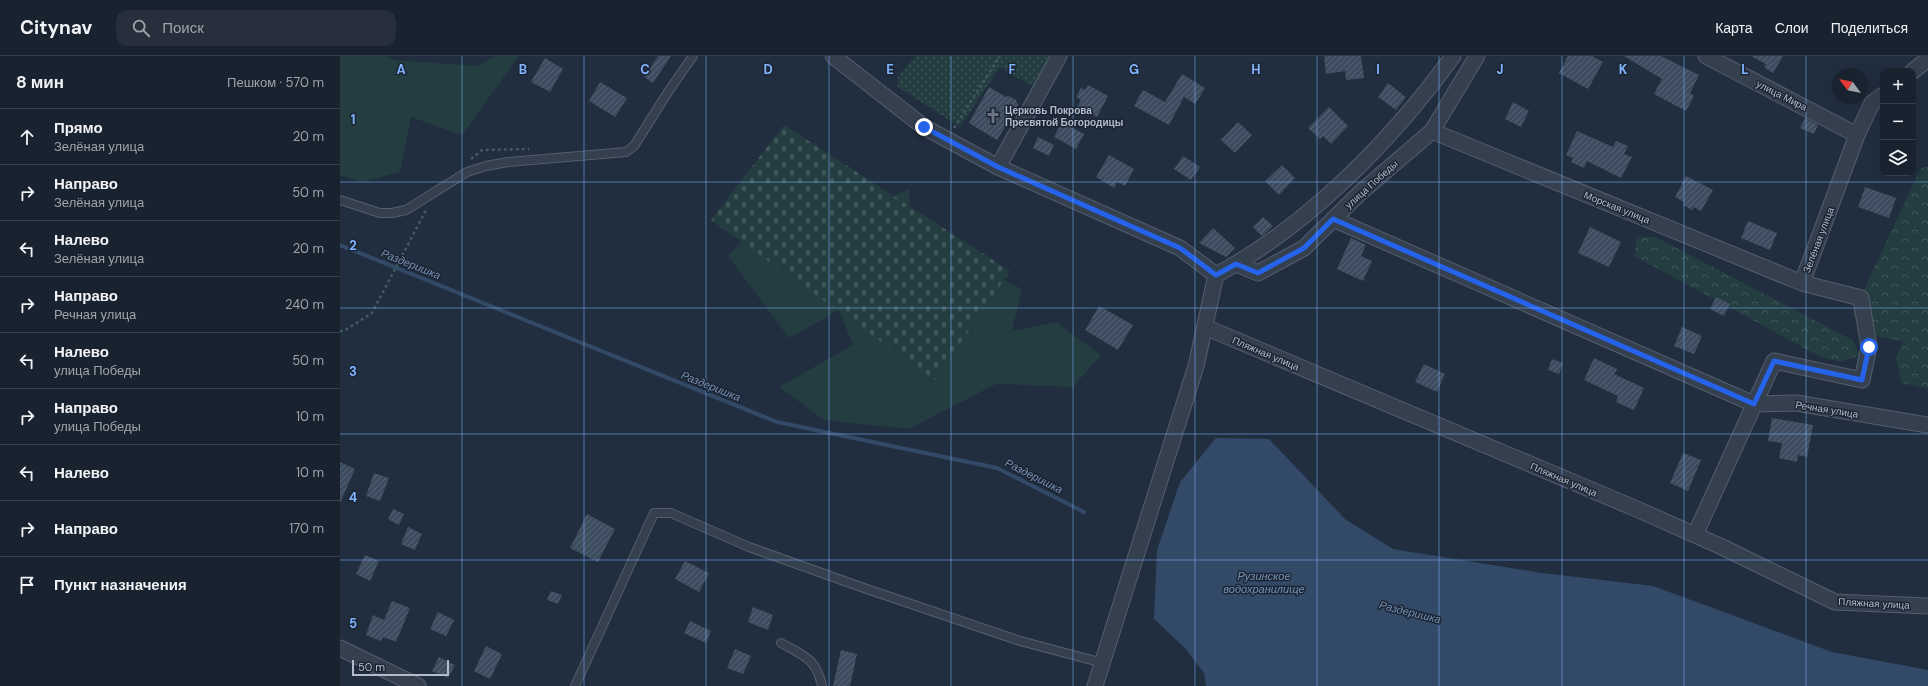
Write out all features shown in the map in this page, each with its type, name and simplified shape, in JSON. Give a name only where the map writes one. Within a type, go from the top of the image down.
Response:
[{"type":"street","points":[[833,56],[924,127],[998,167],[1180,248],[1216,275]]},
{"type":"street","points":[[998,167],[1059,56]]},
{"type":"street","points":[[1095,686],[1196,366],[1216,275],[1279,237],[1365,160],[1430,88],[1453,56]]},
{"type":"street","name":"улица Победы","points":[[1236,264],[1258,273],[1304,248],[1360,193],[1432,131],[1477,56]]},
{"type":"street","name":"улица Мира","points":[[1706,56],[1857,135]]},
{"type":"street","points":[[1916,69],[1928,59]]},
{"type":"street","name":"Зелёная улица","points":[[1695,535],[1774,361],[1862,380],[1869,347],[1860,298],[1802,283],[1857,135],[1872,103],[1880,97]]},
{"type":"street","name":"Морская улица","points":[[1432,131],[1802,283]]},
{"type":"street","name":"Речная улица","points":[[1333,219],[1754,404],[1796,403],[1928,425]]},
{"type":"street","name":"Пляжная улица","points":[[1205,327],[1695,535],[1835,602],[1928,606]]},
{"type":"street","points":[[340,648],[418,686]]},
{"type":"lane","points":[[340,200],[380,213],[392,213],[406,210],[468,172],[486,166],[508,162],[626,152],[634,146],[693,56]]},
{"type":"lane","points":[[575,686],[654,513],[671,513],[749,547],[869,589],[1018,640],[1103,663]]},
{"type":"lane","points":[[781,643],[813,661],[819,674],[822,686]]},
{"type":"path","points":[[946,139],[1000,56]]},
{"type":"path","points":[[340,331],[344,331],[372,314],[400,259]]},
{"type":"green space","points":[[340,56],[387,56],[392,60],[478,66],[495,56],[519,56],[462,135],[411,117],[400,172],[362,182],[340,175]]},
{"type":"green space","points":[[916,56],[1051,56],[1033,87],[1000,67],[960,127],[898,87],[898,76]]},
{"type":"green space","points":[[784,125],[1010,271],[935,380],[711,220]]},
{"type":"green space","points":[[819,156],[868,208],[909,189],[915,278],[964,259],[1022,289],[1012,331],[1056,322],[1101,355],[1073,387],[996,384],[909,429],[824,420],[779,387],[853,345],[839,310],[789,338],[728,256]]},
{"type":"green space","points":[[1928,167],[1928,389],[1902,383],[1896,359],[1903,341],[1868,335],[1852,315],[1921,168]]},
{"type":"green space","points":[[1637,237],[1656,237],[1852,340],[1860,355],[1841,362],[1821,357],[1634,256]]},
{"type":"water","name":"Рузинское водохранилище","points":[[1216,438],[1269,439],[1345,519],[1393,549],[1542,573],[1653,586],[1832,652],[1928,670],[1928,686],[1206,686],[1204,673],[1185,648],[1154,619],[1157,550],[1180,482]]},
{"type":"building","points":[[658,56],[671,56],[653,83],[644,77]]},
{"type":"building","points":[[1324,56],[1361,56],[1364,78],[1346,80],[1345,71],[1326,74]]},
{"type":"building","points":[[1568,56],[1592,56],[1603,62],[1588,89],[1559,73]]},
{"type":"building","points":[[1624,56],[1661,56],[1699,75],[1690,93],[1694,96],[1686,111],[1654,94],[1662,79]]},
{"type":"building","points":[[1751,56],[1783,56],[1773,73],[1764,67],[1766,64]]},
{"type":"building","points":[[545,58],[563,69],[550,92],[531,82]]},
{"type":"building","points":[[1182,74],[1205,88],[1195,104],[1184,97],[1169,125],[1134,106],[1143,90],[1165,102]]},
{"type":"building","points":[[600,82],[627,98],[615,117],[589,101]]},
{"type":"building","points":[[1388,83],[1406,97],[1396,110],[1378,97]]},
{"type":"building","points":[[1088,85],[1108,96],[1097,117],[1077,107],[1081,100],[1076,97],[1081,88],[1085,90]]},
{"type":"building","name":"Церковь Покрова Пресвятой Богородицы","points":[[989,87],[1006,97],[1009,96],[1016,100],[1018,105],[997,140],[969,123]]},
{"type":"building","points":[[1513,102],[1529,111],[1521,127],[1505,119]]},
{"type":"building","points":[[1329,107],[1348,126],[1331,144],[1323,136],[1320,139],[1308,128]]},
{"type":"building","points":[[1805,118],[1818,125],[1814,134],[1800,128]]},
{"type":"building","points":[[1062,122],[1084,134],[1076,149],[1054,137]]},
{"type":"building","points":[[1238,122],[1252,135],[1235,153],[1221,140]]},
{"type":"building","points":[[1577,131],[1613,147],[1616,141],[1628,146],[1624,154],[1632,157],[1621,178],[1587,161],[1584,168],[1571,162],[1573,158],[1566,155]]},
{"type":"building","points":[[1038,137],[1054,145],[1049,156],[1033,148]]},
{"type":"building","points":[[1109,155],[1134,169],[1125,186],[1117,182],[1114,188],[1096,177]]},
{"type":"building","points":[[1183,156],[1200,167],[1191,180],[1174,169]]},
{"type":"building","points":[[1282,165],[1295,178],[1279,195],[1265,181]]},
{"type":"building","points":[[1686,176],[1713,190],[1701,211],[1694,207],[1692,210],[1683,205],[1684,202],[1675,197]]},
{"type":"building","points":[[1865,187],[1896,198],[1889,218],[1858,207]]},
{"type":"building","points":[[1263,217],[1273,226],[1262,236],[1253,227]]},
{"type":"building","points":[[1748,221],[1777,233],[1770,250],[1741,238]]},
{"type":"building","points":[[1590,227],[1621,242],[1609,267],[1578,253]]},
{"type":"building","points":[[1213,228],[1235,248],[1226,257],[1199,243]]},
{"type":"building","points":[[1351,238],[1366,245],[1361,256],[1372,261],[1363,281],[1337,269]]},
{"type":"building","points":[[1716,297],[1730,304],[1724,316],[1710,309]]},
{"type":"building","points":[[1099,306],[1133,325],[1118,350],[1085,330]]},
{"type":"building","points":[[1682,327],[1702,336],[1694,354],[1674,346]]},
{"type":"building","points":[[1594,358],[1617,369],[1614,374],[1644,388],[1634,410],[1616,402],[1618,396],[1584,380]]},
{"type":"building","points":[[1552,359],[1563,363],[1559,374],[1548,370]]},
{"type":"building","points":[[1424,364],[1445,374],[1437,392],[1415,382]]},
{"type":"building","points":[[1772,418],[1813,425],[1807,457],[1798,455],[1797,462],[1779,458],[1782,443],[1768,441]]},
{"type":"building","points":[[1683,453],[1701,460],[1688,491],[1670,483]]},
{"type":"building","points":[[340,462],[355,469],[340,503]]},
{"type":"building","points":[[374,473],[389,478],[380,501],[366,496]]},
{"type":"building","points":[[393,509],[404,514],[399,525],[388,519]]},
{"type":"building","points":[[587,514],[615,529],[598,562],[570,548]]},
{"type":"building","points":[[408,527],[422,534],[415,550],[401,544]]},
{"type":"building","points":[[365,555],[379,561],[370,581],[356,574]]},
{"type":"building","points":[[685,561],[709,573],[699,592],[675,579]]},
{"type":"building","points":[[551,591],[562,595],[558,604],[547,600]]},
{"type":"building","points":[[392,601],[410,608],[396,642],[383,637],[381,641],[366,635],[373,615],[384,620]]},
{"type":"building","points":[[753,607],[773,615],[768,630],[748,622]]},
{"type":"building","points":[[438,612],[454,620],[446,636],[430,629]]},
{"type":"building","points":[[690,621],[711,631],[706,643],[684,633]]},
{"type":"building","points":[[486,646],[502,654],[490,679],[474,671]]},
{"type":"building","points":[[735,649],[751,656],[743,674],[727,668]]},
{"type":"building","points":[[841,650],[857,654],[850,686],[833,686]]},
{"type":"building","points":[[439,657],[455,665],[448,678],[432,671]]},
{"type":"waterway","name":"Раздеришка","points":[[340,245],[777,422],[997,468],[1084,512]]},
{"type":"place","name":"Церковь Покрова Пресвятой Богородицы","points":[[993,116]]},
{"type":"route","points":[[924,127],[998,167],[1180,248],[1216,275],[1236,264],[1258,273],[1304,248],[1333,219],[1754,404],[1774,361],[1862,380],[1869,347]]}]
